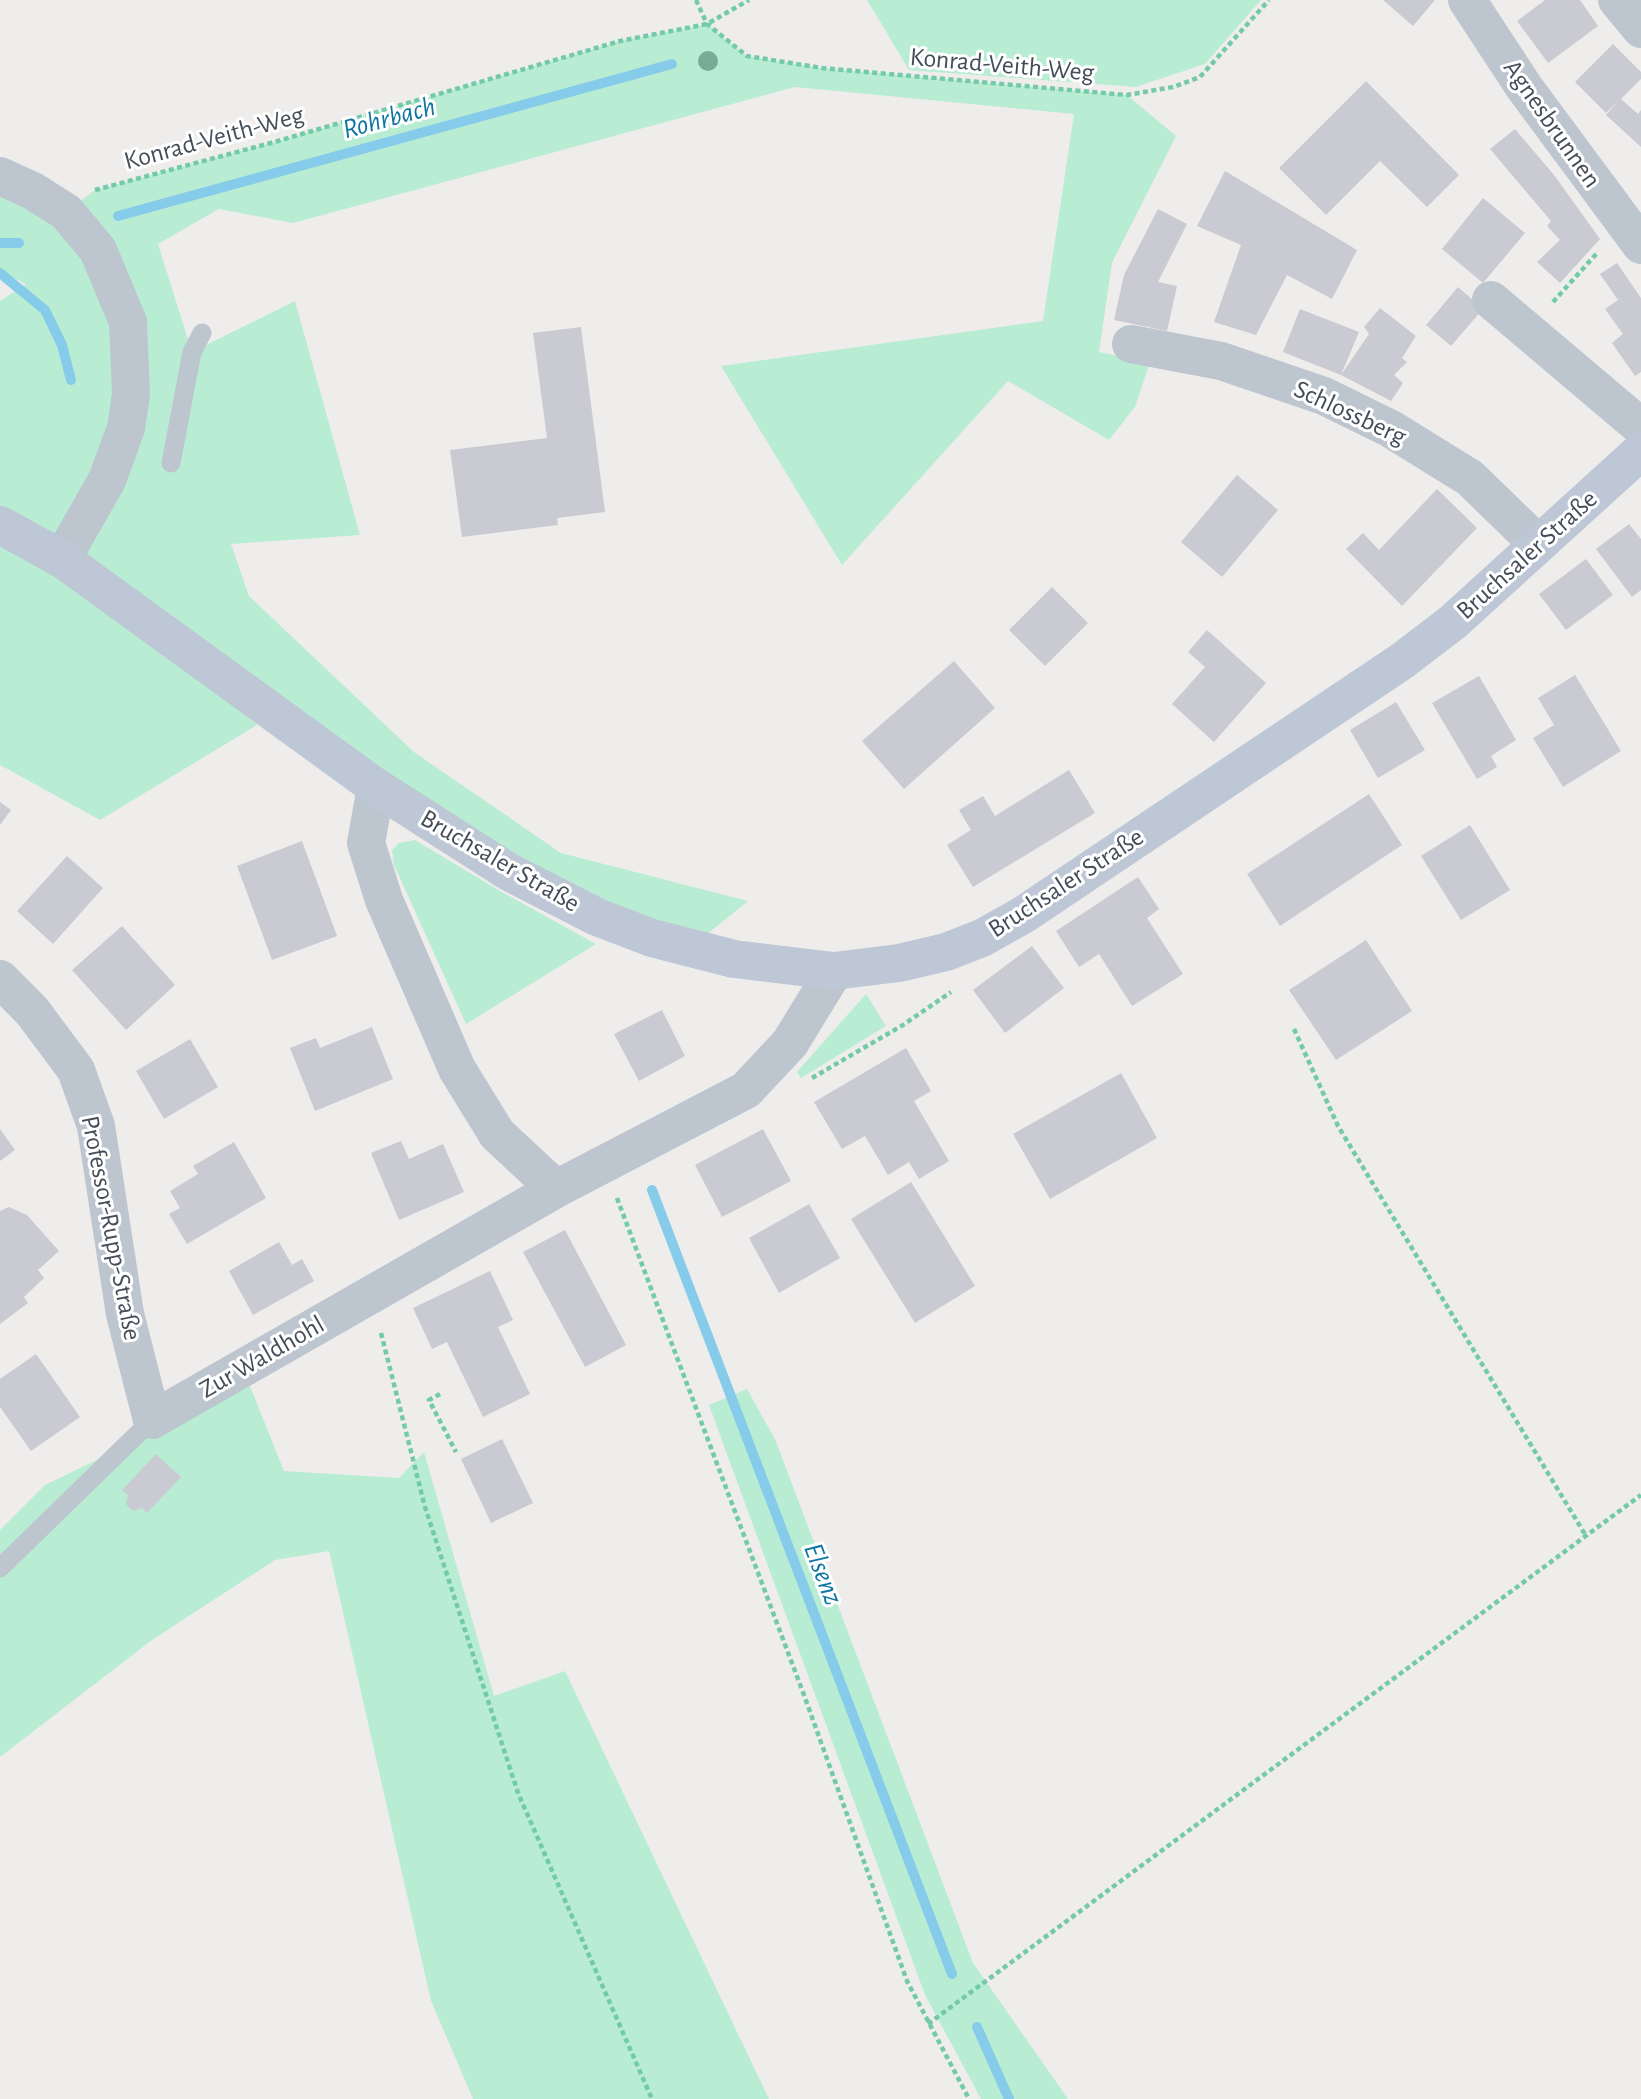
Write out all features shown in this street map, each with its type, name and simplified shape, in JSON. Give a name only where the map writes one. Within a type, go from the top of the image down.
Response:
[{"type":"main road","name":"Bruchsaler Straße","points":[[0,525],[62,559],[376,787],[509,872],[597,918],[652,938],[711,954],[834,971],[946,952],[982,938],[1023,915],[1402,662],[1453,622],[1641,450]]},
{"type":"street","name":"Agnesbrunnen","points":[[1467,0],[1524,87],[1632,234]]},
{"type":"street","points":[[1617,0],[1641,29]]},
{"type":"street","points":[[0,176],[66,212],[98,250],[128,321],[131,382],[126,428],[107,480],[62,559]]},
{"type":"street","points":[[1491,300],[1641,428]]},
{"type":"street","name":"Schlossberg","points":[[1131,344],[1221,360],[1324,396],[1391,429],[1470,478],[1538,544]]},
{"type":"street","points":[[376,787],[366,843],[384,900],[457,1069],[497,1134],[556,1189]]},
{"type":"street","name":"Zur Waldhohl","points":[[152,1420],[556,1189],[746,1090],[790,1043],[834,971]]},
{"type":"street","name":"Professor-Rupp-Straße","points":[[0,979],[32,1011],[76,1070],[96,1126],[125,1314],[152,1420]]},
{"type":"lane","points":[[171,463],[192,352],[202,333]]},
{"type":"lane","name":"Zur Waldhohl","points":[[0,1568],[152,1420]]},
{"type":"path","points":[[696,0],[706,24]]},
{"type":"path","name":"Konrad-Veith-Weg","points":[[95,190],[278,141],[620,41],[706,24],[749,0]]},
{"type":"path","name":"Konrad-Veith-Weg","points":[[706,24],[747,56],[822,68],[1126,95],[1173,87],[1200,77],[1269,0]]},
{"type":"path","points":[[1527,331],[1632,234]]},
{"type":"path","points":[[804,1082],[903,1025],[958,987]]},
{"type":"path","points":[[1294,1029],[1338,1126],[1586,1536]]},
{"type":"path","points":[[604,1163],[804,1695],[906,1981],[969,2099]]},
{"type":"path","points":[[371,1294],[425,1507],[518,1793],[652,2099]]},
{"type":"path","points":[[440,1394],[429,1400],[456,1452]]},
{"type":"path","points":[[928,2024],[1641,1495]]},
{"type":"green space","points":[[867,0],[1261,0],[1205,64],[1136,87],[909,70]]},
{"type":"green space","points":[[707,24],[747,56],[822,68],[1127,95],[1176,136],[1112,263],[1099,352],[1150,362],[1135,407],[1109,440],[1008,381],[842,565],[721,366],[1043,321],[1074,114],[795,87],[293,223],[219,209],[158,244],[192,352],[295,301],[360,535],[231,544],[249,596],[414,752],[561,853],[748,901],[689,949],[597,917],[72,568],[257,725],[100,820],[0,765],[0,301],[26,284],[0,271],[0,185],[66,212],[95,190],[278,141],[620,41]]},
{"type":"green space","points":[[415,840],[596,944],[466,1024],[394,865],[392,850],[399,843]]},
{"type":"green space","points":[[866,994],[886,1026],[801,1078],[797,1072]]},
{"type":"green space","points":[[250,1386],[284,1471],[399,1478],[424,1452],[494,1696],[565,1671],[769,2099],[473,2099],[431,2001],[329,1551],[275,1560],[152,1640],[0,1757],[0,1530],[45,1485]]},
{"type":"green space","points":[[747,1389],[775,1439],[973,1963],[1068,2099],[981,2099],[925,1995],[709,1405]]},
{"type":"building","points":[[1383,0],[1435,0],[1413,26]]},
{"type":"building","points":[[1545,0],[1580,0],[1598,26],[1548,63],[1517,21]]},
{"type":"building","points":[[1613,44],[1641,72],[1641,79],[1621,99],[1638,114],[1641,110],[1641,147],[1606,115],[1619,100],[1606,113],[1575,82]]},
{"type":"building","points":[[1366,81],[1459,175],[1427,207],[1380,161],[1326,215],[1279,168]]},
{"type":"building","points":[[1515,129],[1554,175],[1600,239],[1560,283],[1537,262],[1560,240],[1547,226],[1551,221],[1490,149]]},
{"type":"building","points":[[1225,171],[1357,250],[1332,299],[1287,275],[1256,335],[1214,322],[1241,245],[1197,226]]},
{"type":"building","points":[[1483,198],[1525,233],[1483,283],[1442,249]]},
{"type":"building","points":[[1158,209],[1187,224],[1158,282],[1177,286],[1167,331],[1114,320],[1124,275]]},
{"type":"building","points":[[1617,263],[1641,298],[1641,372],[1635,376],[1612,343],[1623,334],[1605,309],[1618,300],[1600,274]]},
{"type":"building","points":[[1458,287],[1483,309],[1451,346],[1426,325]]},
{"type":"building","points":[[1380,308],[1416,336],[1402,358],[1407,362],[1394,375],[1403,383],[1391,401],[1341,375],[1369,334],[1364,327]]},
{"type":"building","points":[[1300,309],[1359,332],[1341,375],[1283,352]]},
{"type":"building","points":[[581,327],[605,512],[557,518],[558,525],[462,537],[450,450],[547,438],[533,333]]},
{"type":"building","points":[[1237,475],[1278,510],[1222,577],[1181,542]]},
{"type":"building","points":[[1437,489],[1477,528],[1402,606],[1346,549],[1363,533],[1379,550]]},
{"type":"building","points":[[1629,524],[1641,539],[1641,590],[1632,597],[1596,549]]},
{"type":"building","points":[[1586,559],[1613,595],[1566,630],[1539,594]]},
{"type":"building","points":[[1052,587],[1088,623],[1045,666],[1009,630]]},
{"type":"building","points":[[1207,630],[1266,683],[1214,742],[1172,704],[1205,667],[1188,652]]},
{"type":"building","points":[[954,661],[995,708],[904,789],[862,741]]},
{"type":"building","points":[[1575,675],[1621,751],[1563,787],[1533,738],[1554,725],[1538,698]]},
{"type":"building","points":[[1479,676],[1516,740],[1491,756],[1497,767],[1477,779],[1432,703]]},
{"type":"building","points":[[1396,702],[1425,750],[1378,778],[1350,730]]},
{"type":"building","points":[[1069,770],[1095,813],[973,887],[947,845],[971,830],[959,810],[983,796],[995,816]]},
{"type":"building","points":[[1369,794],[1402,845],[1280,926],[1247,874]]},
{"type":"building","points":[[0,802],[11,810],[0,825]]},
{"type":"building","points":[[1470,825],[1510,890],[1461,920],[1421,856]]},
{"type":"building","points":[[302,841],[337,936],[272,960],[237,866]]},
{"type":"building","points":[[67,856],[103,888],[53,944],[17,911]]},
{"type":"building","points":[[1138,877],[1159,909],[1147,918],[1183,974],[1132,1006],[1099,954],[1079,967],[1056,931]]},
{"type":"building","points":[[122,926],[175,985],[126,1030],[72,970]]},
{"type":"building","points":[[1366,940],[1412,1011],[1336,1060],[1289,990]]},
{"type":"building","points":[[1032,946],[1064,988],[1005,1033],[973,990]]},
{"type":"building","points":[[662,1010],[685,1056],[639,1081],[614,1034]]},
{"type":"building","points":[[372,1027],[393,1079],[315,1111],[290,1048],[316,1038],[320,1048]]},
{"type":"building","points":[[190,1039],[218,1087],[164,1119],[136,1071]]},
{"type":"building","points":[[906,1048],[931,1091],[914,1101],[949,1161],[919,1179],[909,1162],[888,1175],[865,1136],[842,1149],[814,1102]]},
{"type":"building","points":[[1121,1073],[1157,1138],[1050,1199],[1013,1134]]},
{"type":"building","points":[[0,1129],[15,1150],[0,1161]]},
{"type":"building","points":[[763,1129],[791,1181],[722,1217],[695,1165]]},
{"type":"building","points":[[401,1141],[409,1159],[443,1144],[464,1192],[399,1220],[371,1153]]},
{"type":"building","points":[[234,1142],[266,1198],[187,1244],[169,1214],[180,1208],[170,1191],[198,1174],[193,1166]]},
{"type":"building","points":[[911,1182],[975,1286],[915,1323],[851,1219]]},
{"type":"building","points":[[809,1204],[840,1258],[779,1293],[749,1238]]},
{"type":"building","points":[[9,1207],[27,1215],[59,1251],[38,1270],[44,1278],[24,1297],[28,1303],[0,1324],[0,1211]]},
{"type":"building","points":[[565,1230],[626,1345],[585,1367],[523,1252]]},
{"type":"building","points":[[279,1242],[292,1265],[302,1259],[314,1281],[253,1315],[229,1271]]},
{"type":"building","points":[[490,1271],[513,1320],[498,1327],[530,1394],[483,1417],[447,1342],[432,1349],[413,1308]]},
{"type":"building","points":[[36,1354],[80,1417],[31,1451],[0,1407],[0,1379]]},
{"type":"building","points":[[502,1439],[533,1503],[491,1523],[461,1459]]},
{"type":"building","points":[[156,1454],[181,1477],[147,1513],[142,1508],[133,1511],[126,1504],[128,1495],[122,1490]]},
{"type":"waterway","name":"Rohrbach","points":[[118,216],[672,64]]},
{"type":"waterway","name":"Rohrbach","points":[[0,243],[19,243]]},
{"type":"waterway","name":"Elsenz","points":[[0,273],[45,310],[62,345],[71,380]]},
{"type":"waterway","name":"Elsenz","points":[[652,1190],[952,1974]]},
{"type":"waterway","name":"Elsenz","points":[[977,2027],[1009,2099]]}]
